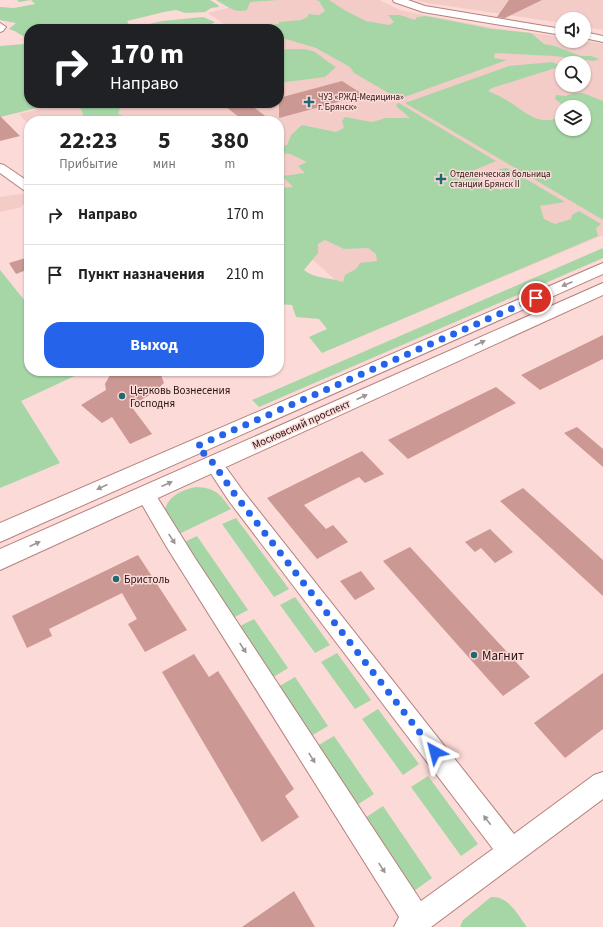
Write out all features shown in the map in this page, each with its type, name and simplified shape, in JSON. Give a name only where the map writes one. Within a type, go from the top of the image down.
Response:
[{"type":"main road","points":[[398,0],[423,9],[555,31]]},
{"type":"main road","points":[[591,36],[603,39]]},
{"type":"main road","name":"Московский проспект","points":[[0,532],[603,268]]},
{"type":"main road","name":"Московский проспект","points":[[0,560],[603,288]]},
{"type":"main road","points":[[197,446],[213,463]]},
{"type":"main road","points":[[130,475],[145,494]]},
{"type":"street","points":[[0,168],[24,185]]},
{"type":"street","points":[[213,463],[236,496],[511,851]]},
{"type":"street","points":[[145,494],[166,530],[352,821],[412,924],[603,784]]},
{"type":"shaded area","name":"Отделенческая больница станции Брянск II","points":[[248,0],[379,0],[400,10],[419,14],[494,28],[555,36],[555,48],[591,48],[591,42],[603,44],[603,235],[386,326],[284,234],[284,116],[24,116],[24,120],[19,114],[43,108],[284,108],[284,24],[224,24],[208,13],[228,8]]},
{"type":"shaded area","points":[[417,0],[603,0],[603,30],[591,28],[591,12],[555,12],[555,22],[421,2]]},
{"type":"shaded area","points":[[24,194],[24,204],[22,205],[22,207],[0,212],[0,197]]},
{"type":"green space","points":[[17,0],[31,0],[19,2]]},
{"type":"green space","points":[[31,0],[210,0],[219,7],[211,8],[205,12],[185,13],[176,10],[164,12],[127,21],[128,24],[24,24],[24,36],[9,29],[16,23],[0,20],[0,7],[14,8],[35,4]]},
{"type":"green space","points":[[216,0],[278,0],[250,2],[247,10],[239,11],[231,9]]},
{"type":"green space","points":[[316,0],[329,0],[366,21],[389,25],[394,22],[388,15],[400,15],[415,20],[417,17],[426,16],[492,29],[531,33],[544,44],[555,46],[555,48],[560,48],[581,56],[495,53],[494,58],[507,60],[399,99],[354,73],[350,67],[316,48],[284,38],[284,24],[279,24],[279,22],[301,20],[308,17],[308,14],[319,15],[325,11],[319,1]]},
{"type":"green space","points":[[203,17],[215,22],[212,24],[149,24],[162,21]]},
{"type":"green space","points":[[24,44],[24,108],[37,108],[0,117],[0,46]]},
{"type":"green space","points":[[284,49],[302,49],[315,52],[336,67],[325,77],[284,82]]},
{"type":"green space","points":[[591,56],[599,59],[591,61]]},
{"type":"green space","points":[[552,62],[555,63],[555,68],[492,88],[488,91],[503,98],[533,117],[546,120],[555,119],[555,136],[591,136],[591,100],[556,100],[555,99],[556,95],[565,96],[574,93],[583,93],[603,101],[603,220],[405,103],[509,66]]},
{"type":"green space","points":[[399,103],[496,161],[470,172],[483,183],[501,190],[515,184],[511,176],[498,169],[507,168],[565,202],[540,206],[544,219],[555,224],[571,219],[572,215],[579,211],[601,224],[596,228],[598,236],[322,353],[309,337],[327,329],[319,319],[296,317],[292,305],[284,304],[284,188],[293,187],[284,178],[284,176],[305,173],[298,166],[307,162],[290,154],[284,153],[284,145],[287,145],[291,135],[302,125],[336,132],[344,128],[342,121],[345,117],[372,122],[386,118],[410,118],[397,107],[396,104]],"holes":[[[325,240],[344,249],[368,248],[376,254],[377,261],[360,263],[356,269],[345,275],[343,282],[313,275],[304,270],[318,253],[318,244]]]},
{"type":"green space","points":[[80,108],[120,108],[118,114],[124,116],[83,116]]},
{"type":"green space","points":[[603,248],[603,258],[259,407],[252,400]]},
{"type":"green space","points":[[0,270],[24,300],[24,376],[75,376],[21,401],[60,463],[0,488]]},
{"type":"green space","points":[[196,487],[213,490],[224,499],[231,509],[177,535],[165,510],[170,500],[177,494]]},
{"type":"green space","points":[[236,518],[289,589],[274,597],[222,524]]},
{"type":"green space","points":[[197,536],[248,610],[233,618],[182,543]]},
{"type":"green space","points":[[295,597],[330,645],[315,653],[280,605]]},
{"type":"green space","points":[[254,619],[288,668],[272,678],[238,627]]},
{"type":"green space","points":[[337,653],[371,700],[355,709],[321,662]]},
{"type":"green space","points":[[295,677],[328,726],[311,736],[278,687]]},
{"type":"green space","points":[[378,709],[419,764],[403,775],[362,719]]},
{"type":"green space","points":[[334,736],[374,794],[357,805],[317,746]]},
{"type":"green space","points":[[428,776],[478,844],[461,856],[411,787]]},
{"type":"green space","points":[[383,806],[432,878],[414,891],[365,818]]},
{"type":"green space","points":[[491,897],[503,899],[508,903],[527,927],[460,927],[463,920]]},
{"type":"building","points":[[509,0],[542,0],[505,18],[497,17]]},
{"type":"building","points":[[342,81],[364,95],[284,117],[279,116],[279,108],[284,108],[284,97]]},
{"type":"building","points":[[227,108],[255,108],[265,116],[238,116]]},
{"type":"building","points":[[0,116],[20,136],[0,141]]},
{"type":"building","points":[[24,258],[24,271],[16,274],[9,263]]},
{"type":"building","points":[[603,335],[603,359],[540,390],[521,375]]},
{"type":"building","name":"Церковь Вознесения Господня","points":[[109,376],[161,376],[164,383],[153,393],[131,406],[152,434],[130,444],[112,417],[102,423],[81,405],[106,390],[105,384]]},
{"type":"building","points":[[496,387],[516,403],[408,459],[388,440]]},
{"type":"building","points":[[577,427],[603,449],[603,467],[564,433]]},
{"type":"building","points":[[362,451],[384,474],[365,483],[359,477],[304,505],[326,529],[333,525],[348,542],[317,559],[267,498]]},
{"type":"building","points":[[523,488],[603,560],[603,596],[500,501]]},
{"type":"building","points":[[490,529],[513,552],[495,563],[481,548],[475,552],[465,542]]},
{"type":"building","points":[[410,547],[530,677],[503,696],[383,561]]},
{"type":"building","points":[[138,555],[187,630],[145,652],[128,624],[137,619],[122,593],[49,629],[52,636],[27,648],[12,616]]},
{"type":"building","points":[[361,571],[375,589],[355,600],[340,581]]},
{"type":"building","points":[[194,654],[209,677],[218,671],[294,789],[285,796],[299,817],[262,842],[162,672]]},
{"type":"building","points":[[603,673],[603,729],[565,758],[534,723]]},
{"type":"building","points":[[294,891],[315,927],[242,927]]},
{"type":"place","name":"ЧУЗ «РЖД-Медицина» г. Брянск»","points":[[309,102]]},
{"type":"place","name":"Отделенческая больница станции Брянск II","points":[[441,179]]},
{"type":"place","name":"Церковь Вознесения Господня","points":[[122,396]]},
{"type":"place","name":"Бристоль","points":[[116,579]]},
{"type":"place","name":"Магнит","points":[[474,655]]},
{"type":"route","points":[[435,752],[236,496],[213,463],[197,446],[536,298]]}]
